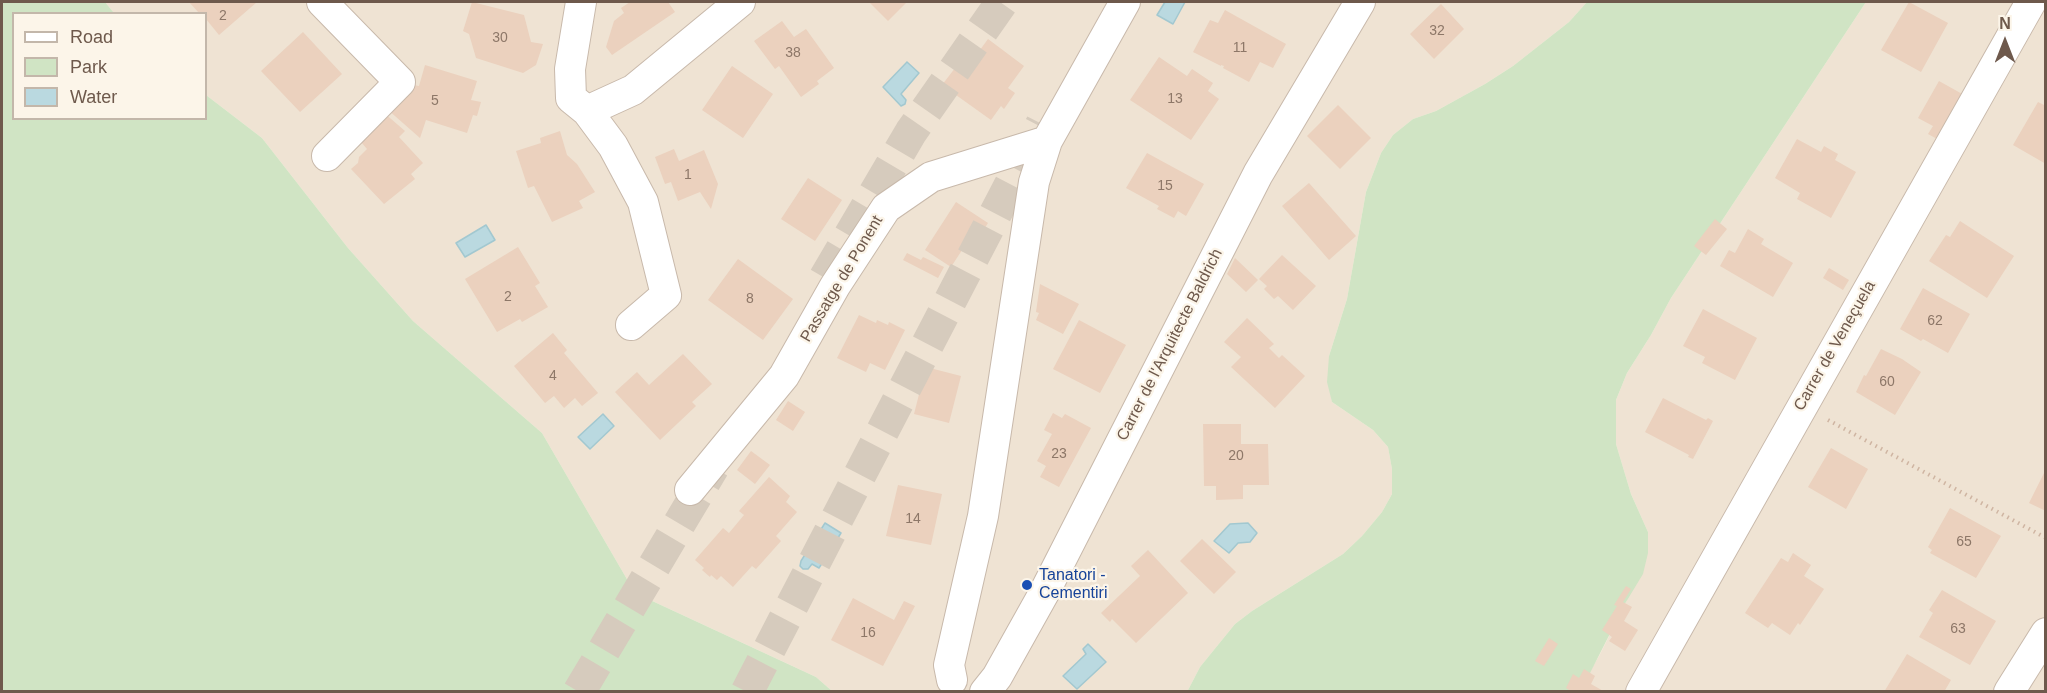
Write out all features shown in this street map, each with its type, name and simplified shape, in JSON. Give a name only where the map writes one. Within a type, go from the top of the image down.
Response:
[{"type":"street","points":[[322,2],[400,82],[327,156]]},
{"type":"street","points":[[581,2],[570,69],[571,98],[587,111],[613,146],[643,202],[666,295],[631,326]]},
{"type":"street","points":[[587,111],[633,90],[740,2]]},
{"type":"street","points":[[945,686],[983,516],[1034,182],[1047,141],[1125,2]]},
{"type":"street","name":"Carrer de l'Arquitecte Baldrich","points":[[984,692],[997,677],[1044,593],[1258,174],[1360,2]]},
{"type":"street","name":"Carrer de Veneçuela","points":[[1641,692],[1801,405],[2031,2]]},
{"type":"street","name":"Passatge de Ponent","points":[[690,490],[784,376],[835,286],[886,208],[931,177],[1047,141]]},
{"type":"street","points":[[2009,692],[2046,633]]},
{"type":"street","points":[[945,686],[963,679],[970,680],[984,692]]},
{"type":"path","points":[[1801,405],[2046,538]]},
{"type":"shaded area","points":[[105,2],[1587,2],[1569,22],[1513,66],[1436,111],[1413,119],[1393,135],[1381,153],[1366,192],[1347,299],[1329,356],[1332,402],[1373,430],[1388,447],[1392,469],[1392,494],[1382,512],[1343,554],[1235,624],[1200,667],[1187,692],[832,691],[816,677],[635,593],[542,433],[413,321],[348,248],[262,138],[207,96],[207,12],[113,12]]},
{"type":"shaded area","points":[[1866,2],[2045,2],[2045,691],[1578,692],[1626,602],[1648,532],[1631,494],[1616,444],[1616,400],[1627,373],[1671,298]]},
{"type":"green space","points":[[2,2],[105,2],[113,12],[12,12],[12,120],[207,120],[207,96],[262,138],[348,248],[413,321],[542,433],[635,593],[816,677],[832,691],[2,691]]},
{"type":"green space","points":[[1587,2],[1866,2],[1671,298],[1627,373],[1616,400],[1616,444],[1631,494],[1648,532],[1648,553],[1643,574],[1626,602],[1586,681],[1578,691],[1187,692],[1200,667],[1235,624],[1343,554],[1382,512],[1392,494],[1392,469],[1388,447],[1373,430],[1332,402],[1327,382],[1329,356],[1347,299],[1366,192],[1381,153],[1393,135],[1413,119],[1436,111],[1513,66],[1569,22]]},
{"type":"water","points":[[1165,2],[1185,2],[1173,24],[1157,15]]},
{"type":"water","points":[[907,62],[919,73],[901,94],[906,100],[901,106],[883,87]]},
{"type":"water","points":[[486,225],[495,240],[465,257],[456,243]]},
{"type":"water","points":[[603,414],[614,426],[590,449],[578,437]]},
{"type":"water","points":[[825,523],[841,533],[819,568],[812,564],[808,569],[803,569],[800,566],[801,561]]},
{"type":"water","points":[[1248,523],[1257,533],[1250,542],[1238,543],[1229,553],[1214,541],[1230,524]]},
{"type":"water","points":[[1088,644],[1106,662],[1077,689],[1063,676],[1086,654],[1083,649]]},
{"type":"building","points":[[189,2],[257,2],[219,35],[207,20],[207,12],[198,12]]},
{"type":"building","points":[[472,2],[524,15],[531,42],[543,44],[536,65],[523,73],[476,58],[469,34],[463,31]]},
{"type":"building","points":[[630,2],[668,2],[675,12],[612,55],[606,47],[614,21],[624,13],[621,8]]},
{"type":"building","points":[[869,2],[907,2],[888,21]]},
{"type":"building","points":[[1909,2],[1948,23],[1921,72],[1881,50]]},
{"type":"building","points":[[1441,4],[1464,29],[1434,59],[1410,34]]},
{"type":"building","points":[[1225,10],[1286,44],[1273,68],[1260,62],[1249,82],[1223,68],[1224,66],[1193,52],[1210,20],[1218,23]]},
{"type":"building","points":[[782,21],[794,37],[806,29],[834,68],[817,81],[819,84],[801,97],[779,66],[775,69],[754,41]]},
{"type":"building","points":[[303,32],[342,74],[300,112],[261,71]]},
{"type":"building","points":[[988,39],[1024,66],[1008,88],[1015,93],[1004,109],[1001,106],[991,120],[942,85],[962,59],[969,65]]},
{"type":"building","points":[[1159,57],[1187,76],[1192,69],[1213,83],[1208,91],[1219,99],[1191,140],[1130,100]]},
{"type":"building","points":[[425,65],[477,81],[471,100],[481,102],[477,116],[473,115],[467,133],[426,120],[420,138],[387,109],[408,84],[419,86]]},
{"type":"building","points":[[732,66],[773,94],[743,138],[702,110]]},
{"type":"building","points":[[1939,81],[1964,95],[1939,140],[1928,134],[1933,126],[1918,118]]},
{"type":"building","points":[[2038,102],[2046,106],[2046,164],[2013,145]]},
{"type":"building","points":[[1338,105],[1371,138],[1340,169],[1307,136]]},
{"type":"building","points":[[383,112],[405,131],[399,137],[423,163],[411,174],[415,179],[384,204],[351,169],[367,149],[356,136]]},
{"type":"building","points":[[560,131],[567,155],[577,164],[595,192],[579,201],[583,208],[552,222],[534,186],[528,188],[516,151],[541,143],[540,138]]},
{"type":"building","points":[[1797,139],[1821,152],[1824,146],[1838,154],[1835,160],[1856,172],[1831,218],[1797,199],[1800,193],[1775,178]]},
{"type":"building","points":[[674,149],[679,161],[704,150],[718,184],[711,209],[700,192],[678,201],[671,182],[665,184],[655,157]]},
{"type":"building","points":[[1147,153],[1204,184],[1186,216],[1178,211],[1174,218],[1157,209],[1159,206],[1126,188]]},
{"type":"building","points":[[808,178],[842,200],[815,241],[781,219]]},
{"type":"building","points":[[1309,183],[1356,236],[1329,260],[1282,206]]},
{"type":"building","points":[[956,202],[988,223],[970,251],[964,247],[951,267],[925,250]]},
{"type":"building","points":[[1715,219],[1727,229],[1706,255],[1694,246]]},
{"type":"building","points":[[1960,221],[2014,256],[1987,298],[1929,261],[1946,235],[1950,237]]},
{"type":"building","points":[[1748,229],[1764,239],[1761,244],[1793,263],[1773,297],[1720,266],[1729,250],[1735,253]]},
{"type":"building","points":[[518,247],[540,283],[535,286],[548,307],[522,322],[520,319],[497,332],[465,279]]},
{"type":"building","points":[[907,253],[921,260],[923,257],[944,267],[938,278],[903,260]]},
{"type":"building","points":[[1282,255],[1316,286],[1293,310],[1278,296],[1274,299],[1264,289],[1267,286],[1259,279]]},
{"type":"building","points":[[1235,258],[1258,280],[1246,292],[1227,274]]},
{"type":"building","points":[[738,259],[793,299],[763,340],[708,300]]},
{"type":"building","points":[[1829,268],[1849,280],[1843,290],[1823,278]]},
{"type":"building","points":[[1040,284],[1079,304],[1063,334],[1036,320],[1039,313],[1036,312]]},
{"type":"building","points":[[1923,288],[1970,314],[1948,353],[1900,329]]},
{"type":"building","points":[[1703,309],[1757,338],[1735,380],[1702,363],[1705,357],[1683,346]]},
{"type":"building","points":[[859,315],[876,323],[877,320],[888,325],[889,322],[905,330],[885,370],[870,363],[866,372],[837,358]]},
{"type":"building","points":[[1247,318],[1274,344],[1269,348],[1279,358],[1282,355],[1305,376],[1275,408],[1231,367],[1241,357],[1224,342]]},
{"type":"building","points":[[1079,320],[1126,345],[1100,393],[1053,369]]},
{"type":"building","points":[[553,333],[567,350],[564,353],[598,393],[582,406],[575,398],[564,408],[554,396],[545,403],[514,366]]},
{"type":"building","points":[[1881,349],[1921,372],[1895,415],[1856,392]]},
{"type":"building","points":[[683,354],[712,384],[692,402],[696,406],[660,440],[615,392],[637,372],[649,385]]},
{"type":"building","points":[[926,367],[961,376],[949,423],[914,414]]},
{"type":"building","points":[[1663,398],[1706,420],[1708,418],[1713,421],[1693,459],[1645,432]]},
{"type":"building","points":[[788,401],[805,412],[793,431],[776,420]]},
{"type":"building","points":[[1053,413],[1062,418],[1065,414],[1091,428],[1059,487],[1040,477],[1046,466],[1037,461],[1052,434],[1044,430]]},
{"type":"building","points":[[1203,424],[1241,424],[1241,444],[1268,444],[1269,485],[1243,485],[1243,499],[1216,500],[1216,486],[1204,486]]},
{"type":"building","points":[[1831,448],[1868,469],[1846,509],[1808,487]]},
{"type":"building","points":[[751,451],[770,465],[755,484],[737,470]]},
{"type":"building","points":[[2046,469],[2046,511],[2029,503]]},
{"type":"building","points":[[769,477],[790,496],[786,502],[797,512],[776,536],[781,541],[756,569],[752,566],[733,587],[721,576],[717,580],[711,575],[710,577],[695,560],[723,528],[729,533],[744,515],[739,511]]},
{"type":"building","points":[[898,485],[942,494],[931,545],[886,536]]},
{"type":"building","points":[[1950,508],[2001,536],[1976,578],[1930,553],[1932,550],[1928,547]]},
{"type":"building","points":[[1202,539],[1236,572],[1214,594],[1180,561]]},
{"type":"building","points":[[1148,550],[1188,593],[1136,643],[1112,619],[1110,622],[1101,613],[1140,576],[1131,566]]},
{"type":"building","points":[[1793,553],[1811,565],[1804,576],[1824,589],[1800,625],[1798,623],[1790,635],[1772,623],[1768,628],[1745,613],[1781,558],[1788,562]]},
{"type":"building","points":[[1626,586],[1631,589],[1623,602],[1632,607],[1624,621],[1638,630],[1625,651],[1609,641],[1612,637],[1602,630]]},
{"type":"building","points":[[1942,590],[1996,621],[1970,665],[1919,637],[1933,613],[1929,610]]},
{"type":"building","points":[[853,598],[894,620],[904,601],[915,606],[883,666],[831,640]]},
{"type":"building","points":[[1549,638],[1558,644],[1544,666],[1535,661]]},
{"type":"building","points":[[1907,654],[1951,680],[1944,692],[1884,692]]},
{"type":"building","points":[[1584,669],[1595,676],[1591,684],[1605,692],[1572,692],[1566,688],[1573,674],[1579,678]]},
{"type":"tunnel","points":[[825,278],[911,132],[1002,2]]},
{"type":"tunnel","points":[[747,692],[1042,124]]},
{"type":"tunnel","points":[[579,692],[713,467]]},
{"type":"place","name":"Tanatori - Cementiri","points":[[1027,585]]}]
